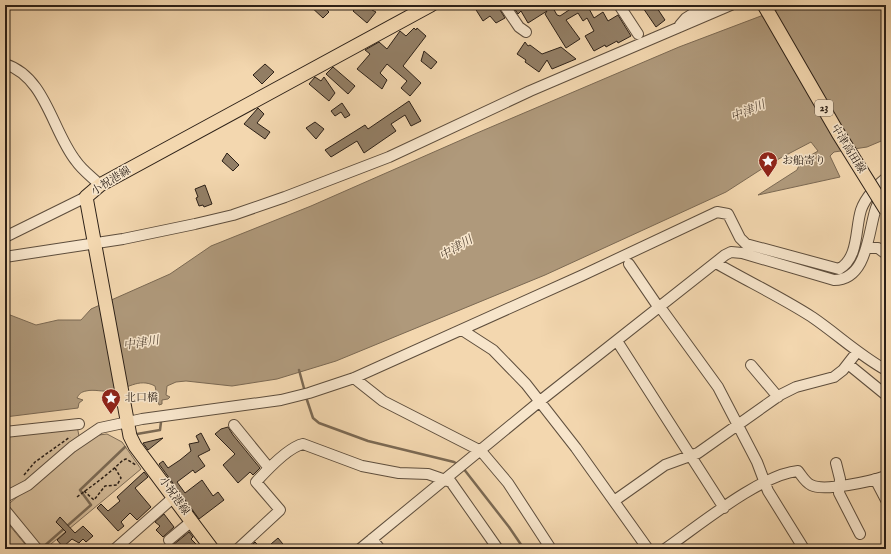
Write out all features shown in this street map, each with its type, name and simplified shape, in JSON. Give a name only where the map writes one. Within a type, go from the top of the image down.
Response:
[{"type":"main road","name":"小祝港線","points":[[212,549],[135,446],[130,436],[126,421],[86,197],[100,185],[431,5]]},
{"type":"main road","name":"中津高田線","points":[[764,5],[838,133],[886,210]]},
{"type":"street","points":[[504,5],[518,27],[526,32]]},
{"type":"street","points":[[675,29],[686,18],[707,5]]},
{"type":"street","points":[[5,257],[95,246],[220,218],[314,187],[390,157],[530,91],[730,5]]},
{"type":"street","points":[[623,6],[638,34]]},
{"type":"street","points":[[5,64],[17,69],[38,90],[76,161],[100,185]]},
{"type":"street","points":[[5,497],[28,485],[96,429],[126,421],[281,400],[354,378],[462,330],[717,212],[728,214],[740,238],[746,244],[839,269],[848,263],[852,256],[862,207],[885,181]]},
{"type":"street","points":[[360,549],[539,401],[728,253],[736,252],[838,280],[847,277],[856,269],[866,248],[877,207],[886,193]]},
{"type":"street","points":[[5,237],[86,197]]},
{"type":"street","points":[[866,248],[878,248],[886,254]]},
{"type":"street","points":[[716,263],[808,314],[858,352],[886,370]]},
{"type":"street","points":[[629,264],[711,376],[757,462],[764,482],[804,549]]},
{"type":"street","points":[[462,330],[493,350],[518,375],[614,501],[648,549]]},
{"type":"street","points":[[617,341],[724,508]]},
{"type":"street","points":[[614,501],[665,465],[692,456],[778,397],[796,387],[834,377],[858,352]]},
{"type":"street","points":[[848,364],[886,395]]},
{"type":"street","points":[[751,365],[778,397]]},
{"type":"street","points":[[354,378],[383,401],[480,451],[508,483],[551,549]]},
{"type":"street","points":[[5,432],[79,424]]},
{"type":"street","points":[[234,425],[269,468]]},
{"type":"street","points":[[238,549],[280,510],[256,482],[269,468],[297,446],[304,444],[362,466],[399,473],[428,474],[446,479],[456,486],[498,549]]},
{"type":"street","points":[[836,463],[840,475],[842,498],[860,534]]},
{"type":"street","points":[[666,549],[764,482],[780,475],[798,471],[808,483],[815,487],[840,486],[886,476]]},
{"type":"street","points":[[876,479],[886,500]]},
{"type":"street","points":[[115,549],[174,497]]},
{"type":"street","points":[[5,510],[37,549]]},
{"type":"street","points":[[169,540],[192,521]]},
{"type":"street","points":[[372,539],[380,549]]},
{"type":"path","points":[[77,497],[126,459],[138,466]]},
{"type":"path","points":[[84,491],[94,500],[105,486],[117,485],[121,478],[115,468]]},
{"type":"shaded area","points":[[77,426],[79,436],[23,483],[5,492],[5,435]]},
{"type":"shaded area","points":[[107,434],[122,442],[141,469],[45,549],[42,549],[5,507],[91,436]]},
{"type":"shaded area","points":[[5,520],[29,549],[5,549]]},
{"type":"water","name":"中津川","points":[[790,5],[886,5],[886,139],[867,147],[834,152],[830,156],[840,177],[758,195],[797,170],[801,161],[818,151],[811,142],[771,163],[726,192],[545,275],[336,361],[277,379],[232,386],[186,381],[176,382],[167,386],[166,395],[170,397],[162,400],[162,404],[159,405],[155,386],[138,383],[117,390],[92,390],[83,392],[79,394],[77,398],[83,400],[79,403],[78,408],[5,417],[5,313],[36,325],[58,320],[81,320],[91,309],[170,274],[211,246],[311,206],[679,47]]},
{"type":"building","points":[[309,5],[322,5],[329,12],[323,18]]},
{"type":"building","points":[[358,5],[376,5],[372,10],[376,12],[367,23],[353,11]]},
{"type":"building","points":[[473,5],[497,5],[505,18],[496,23],[490,16],[483,21]]},
{"type":"building","points":[[517,5],[557,5],[553,8],[557,15],[560,16],[572,8],[570,5],[587,5],[594,18],[603,12],[608,21],[618,15],[631,36],[618,43],[617,41],[606,47],[605,45],[594,51],[585,36],[594,31],[587,18],[583,21],[578,13],[566,20],[580,39],[566,48],[545,14],[547,11],[528,23],[521,11],[518,14],[514,8]]},
{"type":"building","points":[[641,5],[655,5],[665,20],[656,27]]},
{"type":"building","points":[[414,28],[416,30],[417,28],[426,36],[403,66],[421,83],[410,96],[401,88],[407,81],[387,64],[380,73],[387,80],[382,89],[357,69],[370,54],[365,50],[379,42],[387,49],[400,31],[406,36]]},
{"type":"building","points":[[525,42],[528,46],[530,45],[542,54],[561,47],[576,59],[552,69],[547,60],[539,72],[517,54]]},
{"type":"building","points":[[424,51],[437,62],[431,69],[421,61]]},
{"type":"building","points":[[265,64],[274,72],[262,84],[253,75]]},
{"type":"building","points":[[333,67],[355,86],[348,94],[326,74]]},
{"type":"building","points":[[315,77],[321,81],[324,77],[335,93],[329,101],[309,84]]},
{"type":"building","points":[[409,101],[421,121],[411,126],[405,115],[391,124],[396,131],[364,153],[357,141],[331,157],[325,150],[365,125],[368,129]]},
{"type":"building","points":[[342,103],[350,115],[345,118],[341,112],[335,116],[331,111]]},
{"type":"building","points":[[258,108],[264,114],[257,123],[270,132],[265,139],[244,124]]},
{"type":"building","points":[[315,122],[324,129],[316,139],[306,128]]},
{"type":"building","points":[[227,153],[239,165],[233,171],[222,161]]},
{"type":"building","points":[[205,185],[212,204],[204,207],[203,205],[199,206],[195,189]]},
{"type":"building","points":[[228,427],[260,468],[253,475],[250,472],[238,483],[223,465],[235,454],[215,434],[221,429]]},
{"type":"building","points":[[201,433],[210,450],[198,456],[205,466],[195,473],[193,470],[177,482],[185,493],[202,480],[213,496],[218,492],[224,500],[199,519],[159,464],[163,461],[168,468],[180,460],[191,451],[189,444],[199,442],[196,436]]},
{"type":"building","points":[[163,438],[148,450],[143,443]]},
{"type":"building","points":[[144,472],[148,477],[135,488],[151,507],[137,520],[130,513],[121,522],[124,526],[118,531],[97,508],[101,504],[108,511],[120,501],[117,497]]},
{"type":"building","points":[[164,514],[174,527],[163,537],[156,530],[160,526],[155,522]]},
{"type":"building","points":[[60,517],[75,533],[83,526],[93,536],[86,542],[83,539],[79,543],[72,539],[63,547],[57,540],[66,532],[56,522]]},
{"type":"building","points":[[189,532],[193,537],[191,539],[201,549],[164,549],[173,545]]},
{"type":"building","points":[[278,538],[287,549],[276,549],[271,544]]},
{"type":"building","points":[[255,542],[262,549],[248,549]]},
{"type":"waterway","points":[[299,370],[305,392]]},
{"type":"waterway","points":[[306,397],[313,418],[319,423],[368,441],[454,462],[459,465]]},
{"type":"waterway","points":[[137,434],[160,430],[161,422]]},
{"type":"waterway","points":[[42,548],[91,505],[80,490],[125,447]]},
{"type":"waterway","points":[[463,468],[509,527],[524,549]]},
{"type":"place","name":"お船寄り","points":[[768,178]]},
{"type":"place","name":"北口橋","points":[[111,415]]}]
